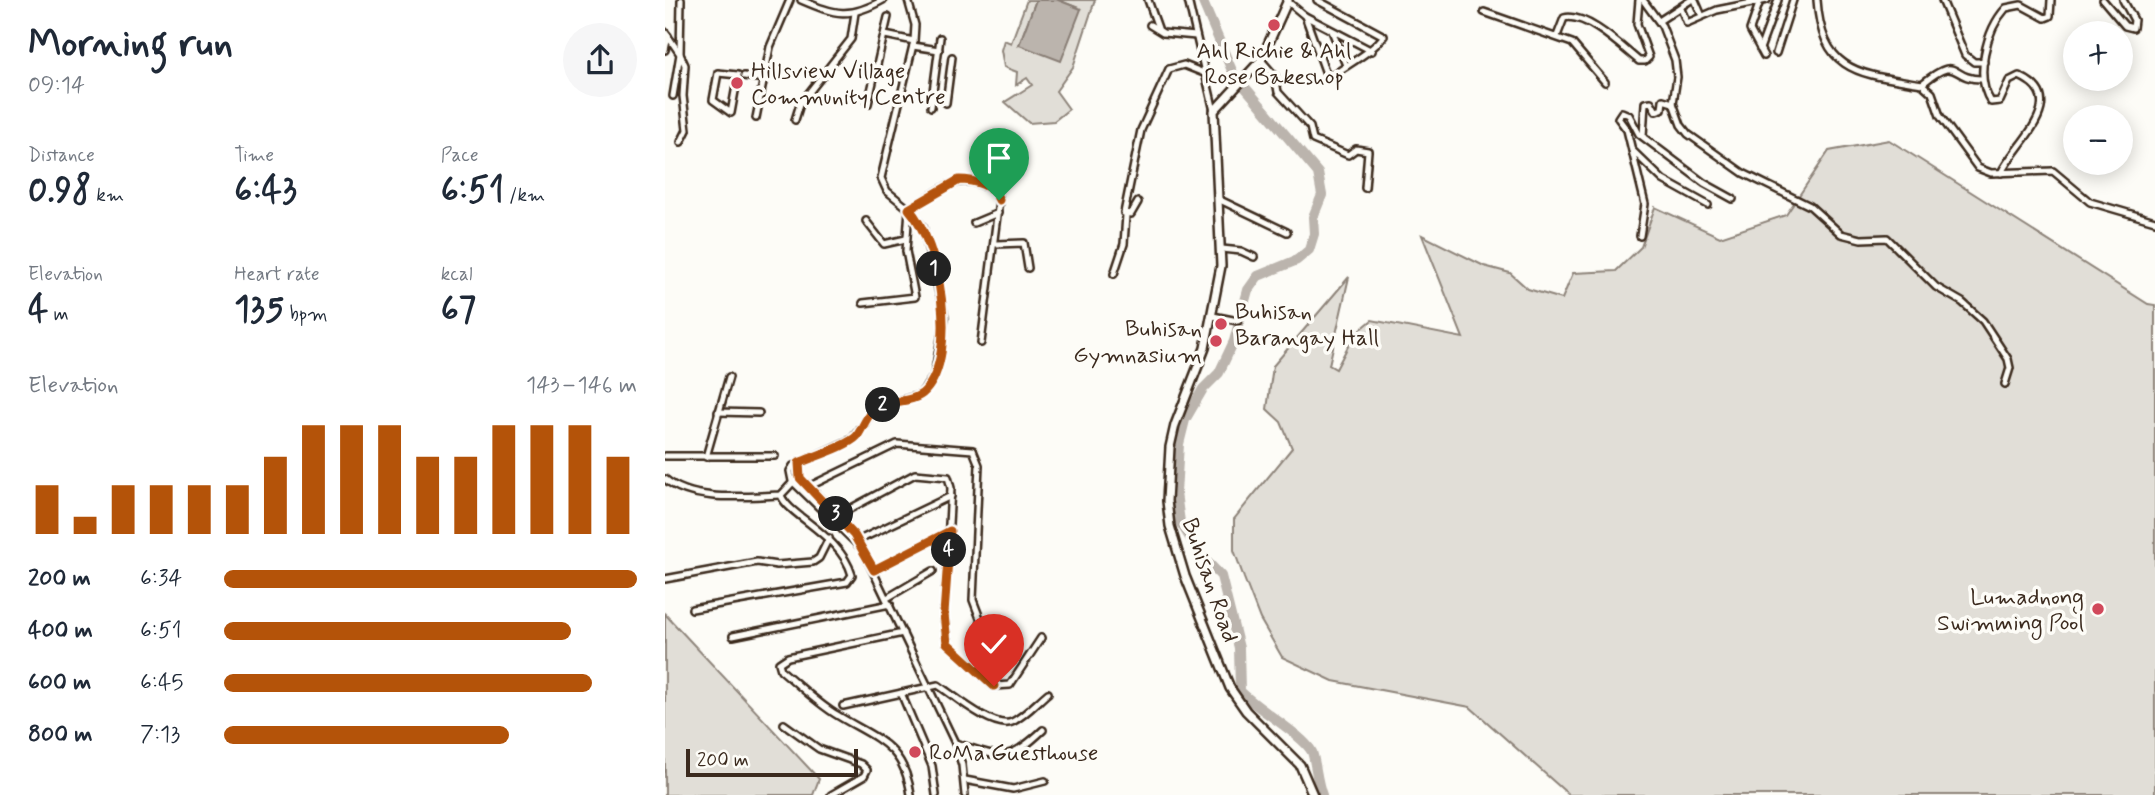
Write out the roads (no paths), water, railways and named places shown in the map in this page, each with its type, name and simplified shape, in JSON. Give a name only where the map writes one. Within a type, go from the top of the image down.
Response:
[{"type":"street","points":[[673,96],[680,54],[681,0]]},
{"type":"street","points":[[756,118],[771,47],[790,0]]},
{"type":"street","points":[[801,0],[838,14],[855,13],[883,0]]},
{"type":"street","points":[[792,481],[791,468],[852,439],[877,407],[918,397],[931,383],[943,340],[945,317],[923,227],[909,209],[887,191],[881,173],[892,139],[913,43],[915,25],[908,0]]},
{"type":"street","points":[[1148,0],[1158,28]]},
{"type":"street","points":[[1188,0],[1214,111]]},
{"type":"street","points":[[1305,16],[1328,79],[1346,65],[1372,51],[1384,34],[1317,0]]},
{"type":"street","points":[[1641,0],[1658,21],[1677,71],[1673,103],[1681,125],[1688,134],[1744,173],[1809,206],[1841,234],[1861,239],[1879,236],[1895,244],[1929,280],[1946,294],[1962,302],[1983,321],[2008,359],[2010,368],[2005,384]]},
{"type":"street","points":[[1557,36],[1564,18],[1570,16],[1594,26],[1639,61],[1645,61],[1649,57],[1637,24],[1641,0]]},
{"type":"street","points":[[1658,21],[1693,0],[1702,16]]},
{"type":"street","points":[[1681,9],[1688,23],[1702,16],[1767,0]]},
{"type":"street","points":[[1760,48],[1778,0]]},
{"type":"street","points":[[1776,53],[1793,0]]},
{"type":"street","points":[[1817,0],[1822,35],[1833,54],[1856,72],[1922,84],[1932,93],[1940,116],[1971,162],[1991,173],[2053,171],[2090,202],[2155,221]]},
{"type":"street","points":[[1942,0],[1965,55],[1974,62],[1983,62]]},
{"type":"street","points":[[2001,173],[2039,120],[2042,106],[2035,87],[2019,76],[2009,81],[1997,104],[1991,102],[1981,79],[1983,62],[1995,26],[2005,8],[2021,5],[2045,18],[2050,16],[2053,9],[2051,0]]},
{"type":"street","points":[[2103,0],[2125,26],[2133,28],[2134,20],[2123,0]]},
{"type":"street","points":[[1214,111],[1261,60],[1288,1],[1305,16],[1372,51]]},
{"type":"street","points":[[1760,1],[1750,30],[1764,55]]},
{"type":"street","points":[[1484,12],[1572,43],[1605,82]]},
{"type":"street","points":[[795,120],[800,104],[851,39],[855,13]]},
{"type":"street","points":[[868,104],[888,17]]},
{"type":"street","points":[[1150,25],[1163,33],[1196,36]]},
{"type":"street","points":[[1332,31],[1346,65]]},
{"type":"street","points":[[666,34],[685,65],[683,96],[687,130],[681,142]]},
{"type":"street","points":[[665,50],[666,34]]},
{"type":"street","points":[[885,35],[939,50]]},
{"type":"street","points":[[931,107],[940,38]]},
{"type":"street","points":[[946,103],[952,57]]},
{"type":"street","points":[[1261,60],[1275,76],[1278,92],[1311,127],[1311,138],[1348,155],[1356,149],[1368,151],[1365,188]]},
{"type":"street","points":[[1114,274],[1123,246],[1126,215],[1124,210],[1137,144],[1169,69],[1184,65],[1204,73]]},
{"type":"street","points":[[1922,84],[1936,71],[1946,68],[1981,79]]},
{"type":"street","points":[[936,71],[949,73]]},
{"type":"street","points":[[718,73],[738,75],[731,113],[713,100],[718,73]]},
{"type":"street","points":[[744,76],[764,79]]},
{"type":"street","points":[[1643,136],[1645,103],[1651,102],[1656,111],[1662,109],[1664,100],[1673,103]]},
{"type":"street","name":"Buhisan Road","points":[[1214,111],[1222,249],[1213,316],[1170,447],[1167,501],[1170,526],[1185,576],[1230,688],[1246,711],[1300,765],[1313,795]]},
{"type":"street","points":[[1640,236],[1645,204],[1627,130],[1619,122],[1618,115],[1622,112],[1629,115],[1637,132],[1704,183],[1733,199]]},
{"type":"street","points":[[1632,150],[1663,180],[1708,205]]},
{"type":"street","points":[[909,209],[959,180],[970,180],[996,192],[996,244],[985,294],[981,344]]},
{"type":"street","points":[[1218,199],[1287,232]]},
{"type":"street","points":[[1126,215],[1133,212],[1138,202]]},
{"type":"street","points":[[863,303],[915,297],[906,239],[909,209]]},
{"type":"street","points":[[974,223],[998,213]]},
{"type":"street","points":[[866,221],[884,244],[906,239]]},
{"type":"street","points":[[996,244],[1024,243],[1028,268]]},
{"type":"street","points":[[1222,249],[1241,251],[1254,257]]},
{"type":"street","points":[[1213,316],[1238,321]]},
{"type":"street","points":[[706,457],[729,377]]},
{"type":"street","points":[[718,412],[759,413]]},
{"type":"street","points":[[806,489],[897,444],[973,450],[979,465],[973,600],[981,621]]},
{"type":"street","points":[[665,456],[775,456]]},
{"type":"street","points":[[799,463],[800,478],[806,489]]},
{"type":"street","points":[[835,517],[919,473],[947,477],[951,496],[944,614],[947,643],[994,686],[1002,688],[1010,685],[1041,638]]},
{"type":"street","points":[[781,495],[792,481],[800,478]]},
{"type":"street","points":[[665,479],[678,487],[710,494],[781,495]]},
{"type":"street","points":[[792,481],[806,489],[835,517],[857,543],[874,570],[955,743],[965,780],[965,795]]},
{"type":"street","points":[[692,609],[847,582],[852,575],[849,563],[829,538],[785,503],[781,495]]},
{"type":"street","points":[[857,543],[951,496]]},
{"type":"street","points":[[874,570],[950,531]]},
{"type":"street","points":[[665,579],[757,562],[777,565],[813,562],[819,558],[829,538]]},
{"type":"street","points":[[733,636],[888,601],[933,571]]},
{"type":"street","points":[[903,634],[788,657],[779,663],[781,670],[837,715],[866,730],[893,750],[905,765],[911,795]]},
{"type":"street","points":[[843,706],[938,685],[973,710],[1007,723],[1015,720],[1048,694]]},
{"type":"street","points":[[901,693],[932,766],[936,795]]},
{"type":"street","points":[[784,724],[805,742],[861,764],[867,770],[865,776],[831,795]]},
{"type":"street","points":[[955,743],[1009,756],[1023,750],[1043,730]]},
{"type":"street","points":[[965,780],[1013,789],[1045,781]]},
{"type":"waterway","points":[[1202,0],[1233,73],[1318,173],[1322,195],[1313,217],[1314,234],[1309,250],[1297,260],[1258,276],[1248,290],[1234,341],[1219,373],[1203,389],[1185,420],[1179,444],[1176,493],[1180,522],[1201,555],[1221,576],[1239,648],[1240,691],[1307,745],[1313,755],[1322,795]]},
{"type":"place","name":"Ahl Richie & Ahl Rose Bakeshop","points":[[1274,25]]},
{"type":"place","name":"Hillsview Village Community Centre","points":[[737,83]]},
{"type":"place","name":"Buhisan Barangay Hall","points":[[1221,324]]},
{"type":"place","name":"Buhisan Gymnasium","points":[[1216,341]]},
{"type":"place","name":"Lumadnong Swimming Pool","points":[[2098,609]]},
{"type":"place","name":"RoMa Guesthouse","points":[[915,752]]}]
